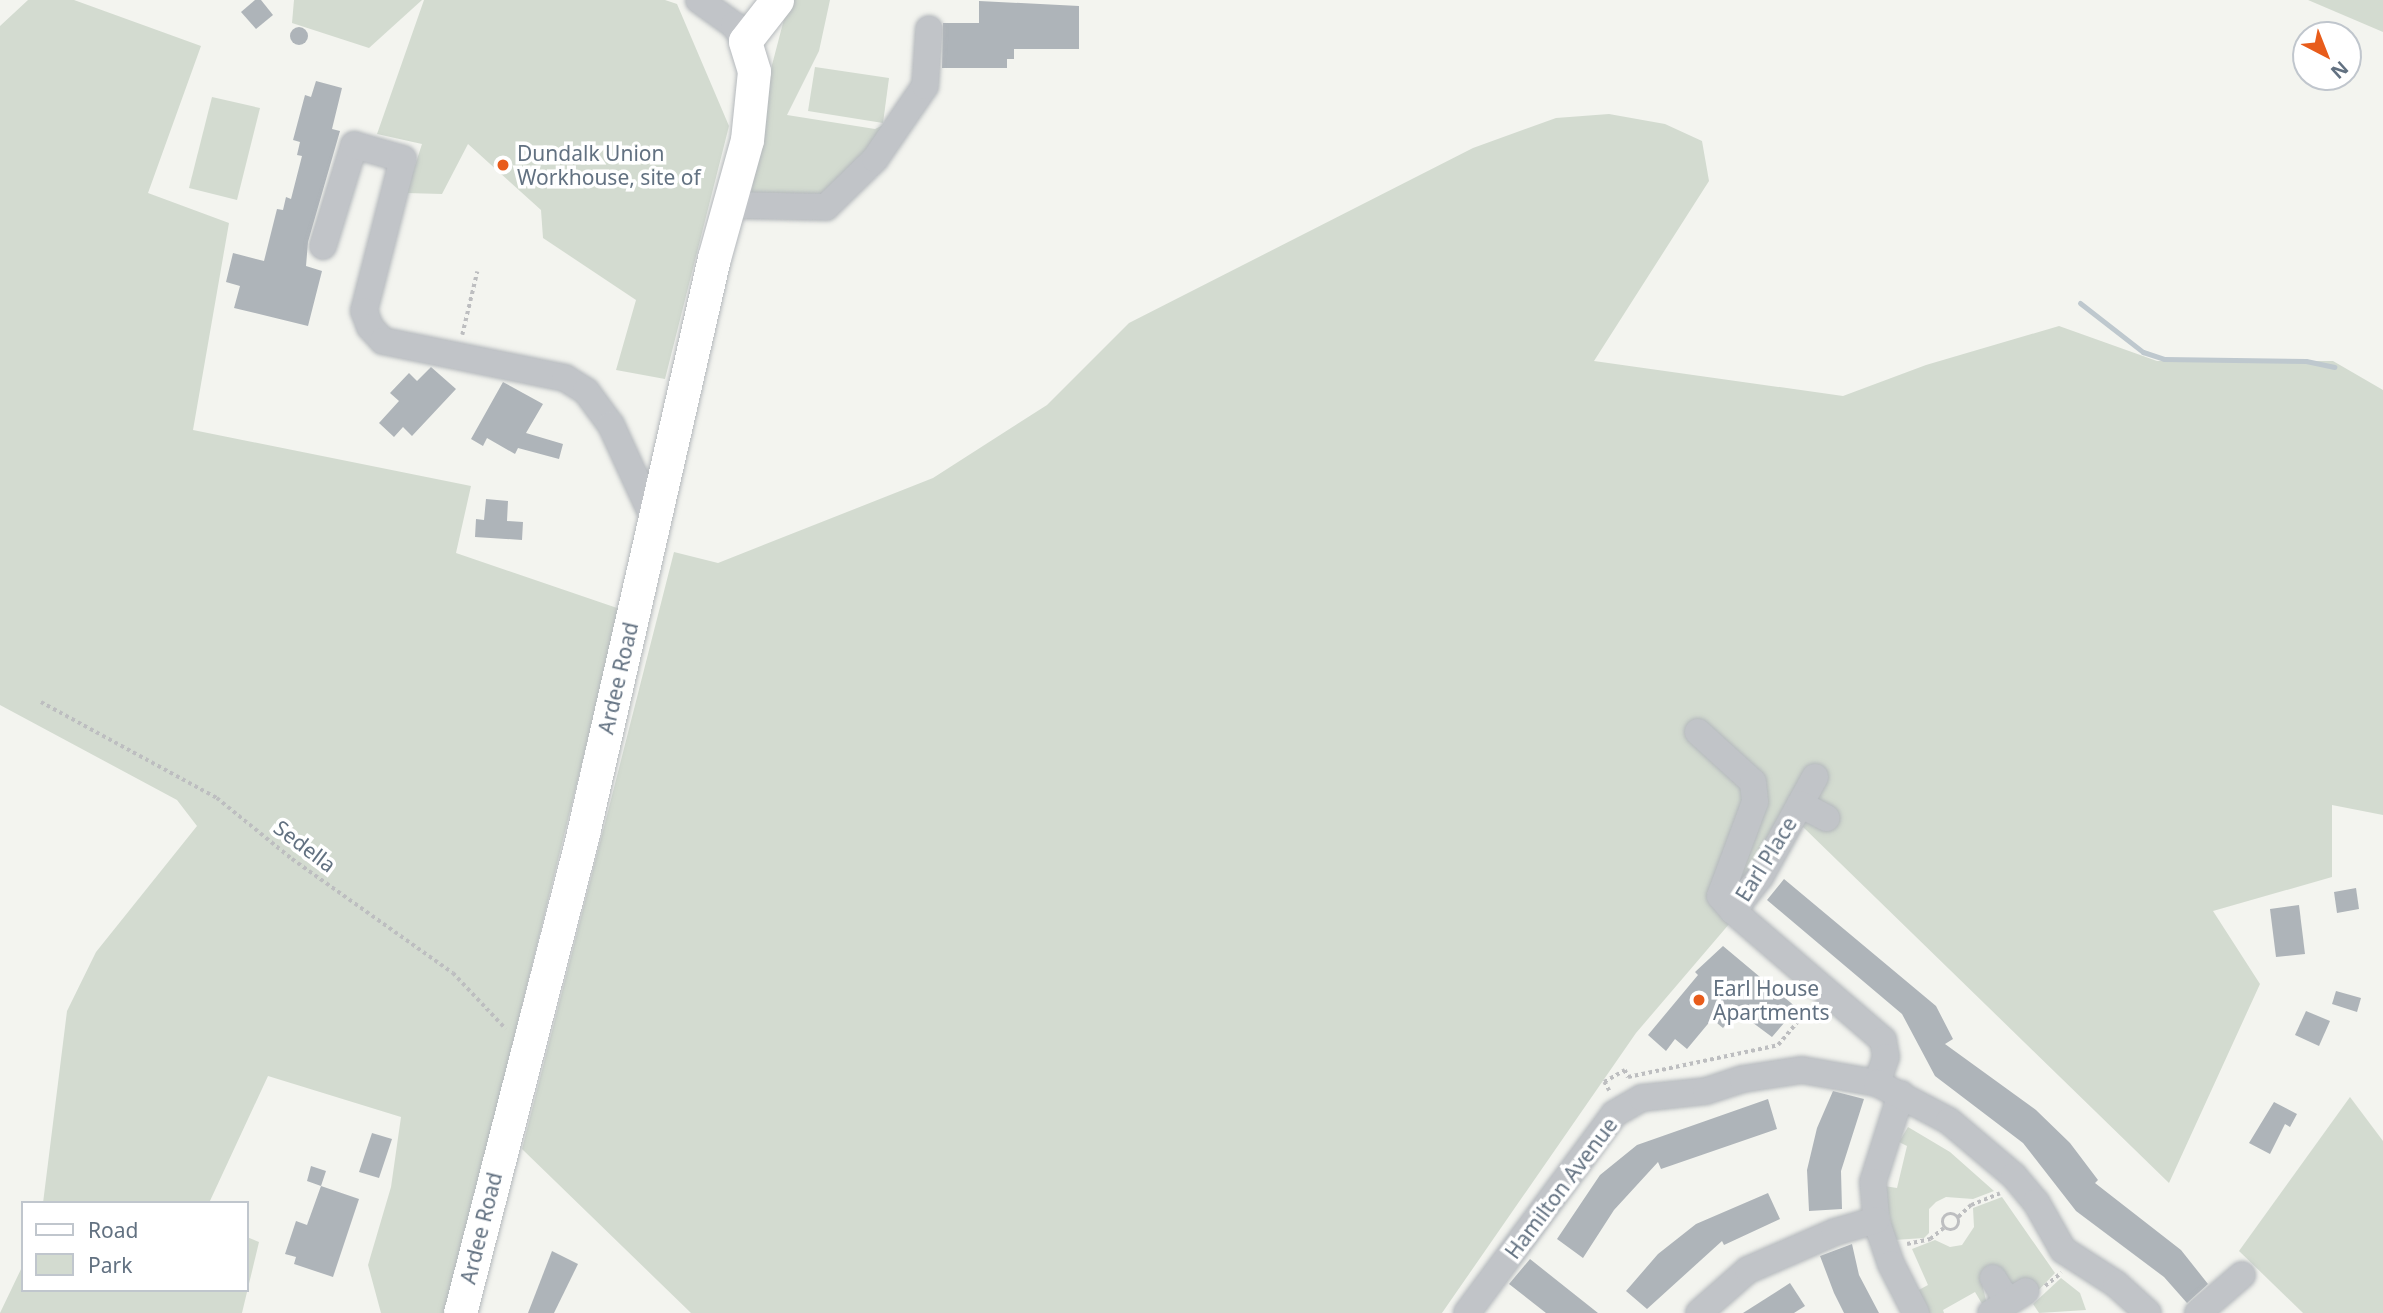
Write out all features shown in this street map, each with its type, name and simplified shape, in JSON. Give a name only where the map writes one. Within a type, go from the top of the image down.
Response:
[{"type":"main road","points":[[745,41],[777,0]]},
{"type":"main road","name":"Ardee Road","points":[[460,1313],[528,1048],[729,205],[747,140],[754,71],[745,41]]},
{"type":"street","points":[[699,0],[734,25],[745,41]]},
{"type":"street","points":[[729,205],[826,207],[875,159],[925,86],[929,29]]},
{"type":"street","points":[[323,246],[354,145],[403,159],[364,311],[370,327],[383,341],[565,379],[586,391],[611,425],[655,521]]},
{"type":"street","points":[[1698,732],[1753,782],[1755,802],[1720,896],[1733,911]]},
{"type":"street","name":"Earl Place","points":[[1815,777],[1760,877],[1733,911],[1883,1040],[1886,1057],[1877,1083]]},
{"type":"street","points":[[1800,804],[1826,818]]},
{"type":"street","name":"Hamilton Avenue","points":[[1481,1308],[1615,1114],[1642,1098],[1706,1091],[1743,1079],[1802,1070],[1877,1083],[1949,1121],[2014,1176],[2036,1202],[2063,1250],[2116,1283],[2148,1313]]},
{"type":"street","points":[[1901,1094],[1874,1182],[1876,1220],[1891,1264],[1916,1313]]},
{"type":"street","points":[[1699,1313],[1748,1270],[1835,1231],[1876,1220]]},
{"type":"street","points":[[2198,1313],[2242,1275]]},
{"type":"street","points":[[1993,1278],[2008,1302]]},
{"type":"path","points":[[457,356],[477,272]]},
{"type":"path","name":"Sedella","points":[[41,702],[217,798],[292,859],[453,973],[528,1048]]},
{"type":"path","points":[[1902,1242],[1922,1242],[1945,1227],[1956,1228],[1958,1217],[1971,1205],[2002,1192]]},
{"type":"path","points":[[1945,1227],[1946,1216],[1958,1217]]},
{"type":"path","points":[[2008,1302],[2033,1300],[2075,1258]]},
{"type":"green space","points":[[28,0],[74,0],[201,46],[148,193],[229,223],[193,430],[471,486],[456,553],[620,609],[446,1313],[381,1313],[368,1265],[391,1187],[401,1117],[268,1076],[210,1201],[43,1201],[67,1011],[96,952],[197,826],[177,800],[0,705],[0,26]]},
{"type":"green space","points":[[294,0],[422,0],[369,48],[292,23]]},
{"type":"green space","points":[[424,0],[665,0],[677,4],[729,126],[665,379],[616,370],[636,300],[543,238],[541,210],[468,144],[442,194],[406,193],[422,144],[377,134]]},
{"type":"green space","points":[[789,0],[830,0],[819,51],[787,115],[875,129],[920,108],[830,216],[747,219],[772,65]]},
{"type":"green space","points":[[2308,0],[2383,0],[2383,32]]},
{"type":"green space","points":[[815,67],[889,78],[883,123],[808,111]]},
{"type":"green space","points":[[212,97],[260,108],[237,200],[189,188]]},
{"type":"green space","points":[[1609,114],[1665,124],[1702,141],[1709,181],[1594,361],[1843,396],[1926,365],[2059,326],[2157,361],[2333,361],[2383,390],[2383,815],[2332,805],[2332,877],[2213,911],[2260,984],[2169,1183],[1803,827],[1730,923],[1636,1033],[1442,1313],[691,1313],[522,1149],[674,552],[718,563],[933,478],[1047,405],[1129,323],[1473,148],[1556,118]]},
{"type":"green space","points":[[2350,1097],[2383,1141],[2383,1313],[2303,1313],[2239,1251]]},
{"type":"green space","points":[[1908,1127],[1950,1152],[1994,1191],[1973,1199],[1946,1197],[1929,1209],[1929,1233],[1924,1238],[1894,1240],[1884,1186],[1897,1188],[1907,1146],[1899,1142]]},
{"type":"green space","points":[[2002,1197],[2055,1273],[2033,1296],[1982,1283],[1987,1305],[1984,1307],[1975,1292],[1943,1310],[1944,1313],[1928,1313],[1915,1292],[1928,1285],[1912,1249],[1935,1240],[1950,1247],[1962,1245],[1974,1227],[1973,1208]]},
{"type":"green space","points":[[248,1237],[259,1242],[248,1288]]},
{"type":"green space","points":[[21,1269],[21,1292],[247,1292],[242,1313],[0,1313]]},
{"type":"green space","points":[[2061,1278],[2080,1293],[2086,1310],[2039,1313],[2033,1304]]},
{"type":"building","points":[[255,0],[261,0],[273,15],[256,29],[241,12]]},
{"type":"building","points":[[979,1],[1079,6],[1079,49],[1014,49],[1014,59],[1007,59],[1007,68],[942,68],[943,23],[979,23]]},
{"type":"building","points":[[299,27],[305,30],[308,36],[305,42],[299,45],[293,42],[290,36],[293,30]]},
{"type":"building","points":[[316,81],[342,88],[332,129],[340,131],[308,242],[306,266],[322,271],[308,326],[234,308],[240,286],[226,282],[233,253],[264,261],[277,209],[283,210],[286,197],[291,199],[302,156],[297,155],[300,142],[293,140],[305,95],[311,97]]},
{"type":"building","points":[[431,367],[456,389],[412,436],[403,427],[394,437],[379,423],[399,401],[390,393],[409,373],[417,381]]},
{"type":"building","points":[[503,382],[543,404],[526,433],[563,444],[559,459],[518,448],[515,454],[487,438],[483,446],[471,439]]},
{"type":"building","points":[[486,499],[508,501],[507,521],[523,522],[522,540],[475,537],[476,519],[484,520]]},
{"type":"building","points":[[1784,879],[1936,1006],[1953,1039],[1945,1044],[2036,1110],[2070,1143],[2098,1180],[2095,1183],[2181,1250],[2208,1284],[2187,1303],[2164,1277],[2076,1211],[2023,1143],[1935,1076],[1902,1014],[1767,900]]},
{"type":"building","points":[[2356,888],[2359,909],[2337,913],[2334,892]]},
{"type":"building","points":[[2299,905],[2305,954],[2276,957],[2270,909]]},
{"type":"building","name":"Earl House Apartments","points":[[1723,946],[1797,1008],[1772,1037],[1737,1011],[1723,1028],[1712,1019],[1687,1049],[1675,1039],[1666,1051],[1648,1035],[1698,975],[1695,972]]},
{"type":"building","points":[[2336,991],[2361,998],[2357,1012],[2332,1004]]},
{"type":"building","points":[[2306,1011],[2330,1021],[2319,1046],[2295,1035]]},
{"type":"building","points":[[1833,1091],[1864,1099],[1841,1171],[1842,1209],[1809,1211],[1807,1170],[1817,1128]]},
{"type":"building","points":[[1768,1099],[1777,1129],[1661,1169],[1658,1162],[1614,1210],[1583,1258],[1557,1239],[1600,1175],[1637,1145]]},
{"type":"building","points":[[2274,1102],[2297,1114],[2290,1127],[2285,1124],[2270,1154],[2249,1143]]},
{"type":"building","points":[[372,1133],[392,1139],[379,1178],[359,1172]]},
{"type":"building","points":[[311,1166],[326,1171],[321,1186],[307,1181]]},
{"type":"building","points":[[321,1186],[359,1199],[333,1277],[294,1264],[296,1257],[285,1254],[296,1221],[307,1225]]},
{"type":"building","points":[[1768,1193],[1780,1219],[1724,1245],[1722,1241],[1647,1309],[1626,1291],[1658,1254],[1696,1224]]},
{"type":"building","points":[[1852,1244],[1859,1275],[1879,1313],[1844,1313],[1834,1293],[1820,1256]]},
{"type":"building","points":[[552,1251],[578,1264],[554,1313],[528,1313]]},
{"type":"building","points":[[1530,1259],[1598,1313],[1546,1313],[1509,1284]]},
{"type":"building","points":[[1790,1283],[1805,1306],[1794,1313],[1743,1313]]},
{"type":"waterway","points":[[2080,303],[2143,352],[2164,359],[2306,361],[2334,367]]},
{"type":"place","name":"Dundalk Union Workhouse, site of","points":[[503,165]]},
{"type":"place","name":"Earl House Apartments","points":[[1699,1000]]}]
